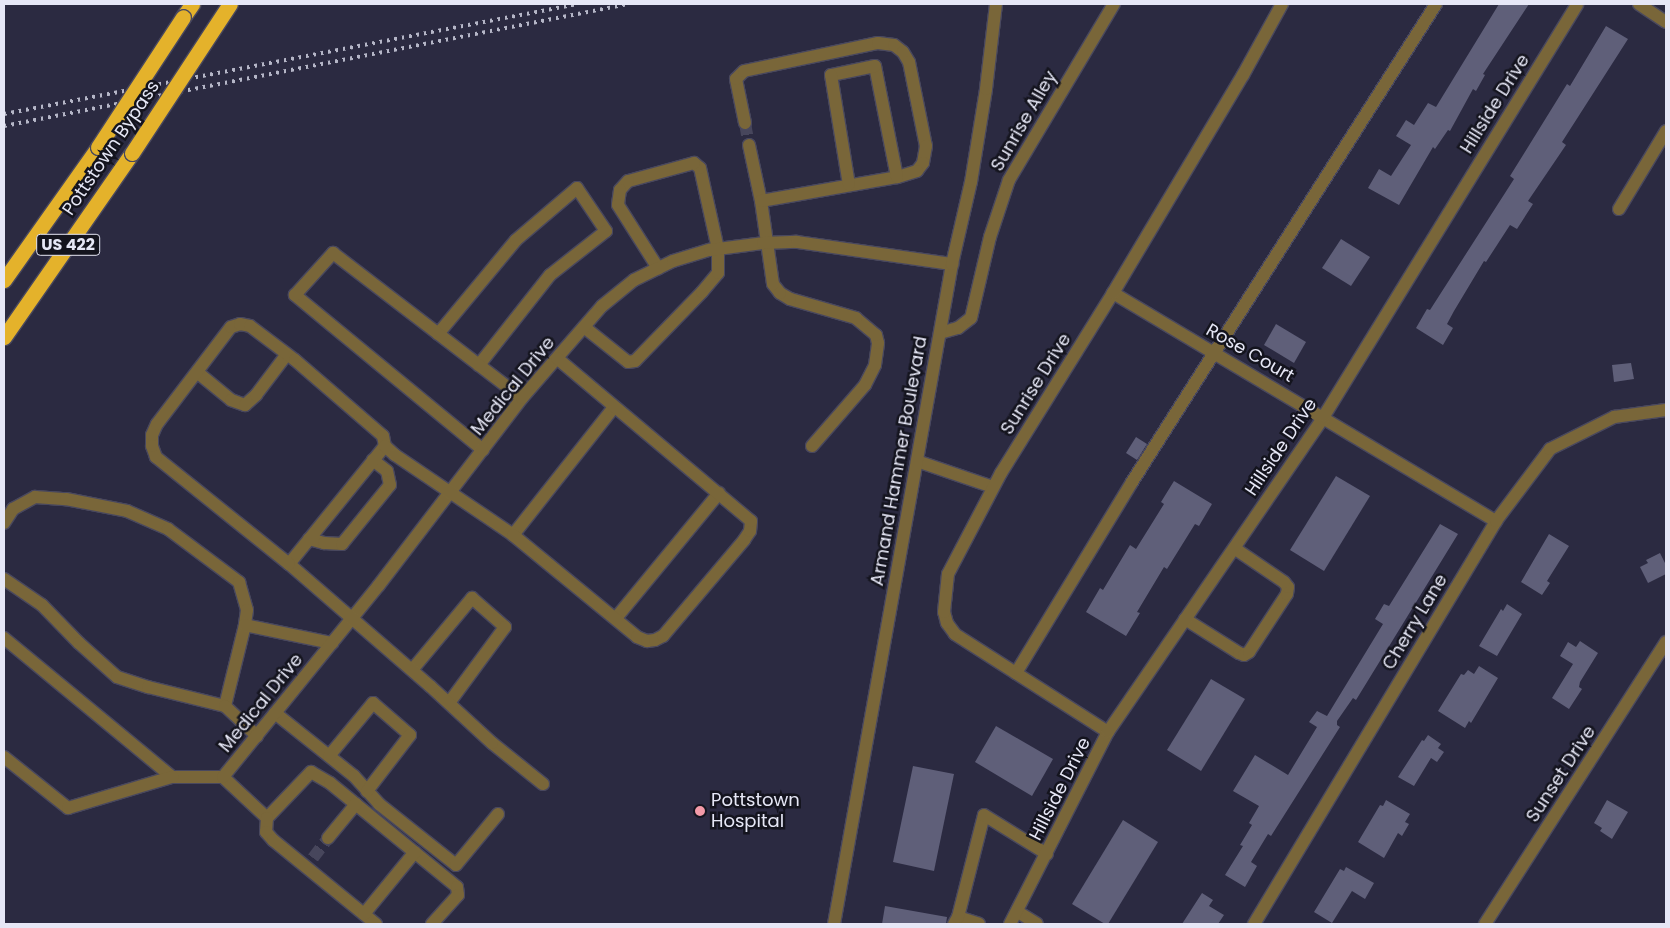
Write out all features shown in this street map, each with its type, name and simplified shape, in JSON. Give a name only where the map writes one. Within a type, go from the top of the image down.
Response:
[{"type":"highway","name":"Pottstown Bypass","points":[[4,280],[98,147],[192,4]]},
{"type":"highway","name":"Pottstown Bypass","points":[[4,336],[132,153],[230,4]]},
{"type":"street","name":"Armand Hammer Boulevard","points":[[834,924],[952,264],[971,182],[986,89],[996,4]]},
{"type":"street","name":"Sunrise Alley","points":[[940,334],[958,328],[970,318],[990,237],[1009,180],[1114,4]]},
{"type":"street","name":"Sunrise Drive","points":[[1108,732],[955,634],[947,624],[944,612],[948,574],[993,486],[1114,293],[1243,75],[1282,4]]},
{"type":"street","points":[[1016,673],[1132,482],[1216,353],[1436,4]]},
{"type":"street","name":"Hillside Drive","points":[[1010,924],[1018,912],[1108,732],[1324,416],[1577,4]]},
{"type":"street","points":[[1639,4],[1666,22]]},
{"type":"street","points":[[745,123],[736,79],[744,71],[878,43],[894,45],[904,52],[909,62],[926,146],[923,163],[917,171],[897,177],[761,201]]},
{"type":"street","points":[[849,185],[831,75],[875,66],[897,177]]},
{"type":"street","points":[[1619,209],[1666,131]]},
{"type":"street","points":[[749,145],[761,201],[773,284],[780,293],[790,300],[856,318],[876,334],[878,343],[875,365],[865,385],[812,446]]},
{"type":"street","points":[[584,327],[628,362],[635,361],[702,292],[718,272],[718,249],[700,168],[694,163],[628,181],[620,190],[618,205],[658,268]]},
{"type":"street","points":[[438,334],[516,240],[577,188],[606,232],[550,275],[479,365]]},
{"type":"street","name":"Medical Drive","points":[[223,777],[352,618],[522,398],[602,306],[634,280],[673,261],[718,249],[768,243],[797,242],[952,264]]},
{"type":"street","points":[[483,450],[296,295],[333,253],[522,398]]},
{"type":"street","name":"Rose Court","points":[[1114,293],[1324,416],[1496,521]]},
{"type":"street","points":[[543,784],[492,743],[412,670],[289,564],[156,457],[152,446],[152,435],[157,424],[231,327],[240,324],[250,326],[288,354],[383,436],[385,446],[395,455],[513,534],[637,637],[647,641],[663,636],[744,540],[750,531],[751,521],[557,358]]},
{"type":"street","points":[[197,372],[231,400],[245,405],[256,395],[288,354]]},
{"type":"street","points":[[513,534],[614,407]]},
{"type":"street","name":"Cherry Lane","points":[[1254,924],[1496,521],[1550,449],[1614,417],[1666,410]]},
{"type":"street","points":[[289,564],[385,446]]},
{"type":"street","points":[[309,539],[324,544],[342,544],[390,485],[387,471],[374,460]]},
{"type":"street","points":[[917,461],[993,486]]},
{"type":"street","points":[[616,618],[719,493]]},
{"type":"street","points":[[4,523],[13,509],[34,497],[66,499],[127,511],[168,529],[239,582],[247,610],[226,706]]},
{"type":"street","points":[[1185,619],[1239,653],[1249,652],[1287,594],[1288,587],[1284,582],[1234,548]]},
{"type":"street","points":[[4,579],[42,604],[79,643],[117,677],[148,687],[226,706],[257,736]]},
{"type":"street","points":[[412,670],[472,598],[505,628],[449,703]]},
{"type":"street","points":[[245,625],[332,642]]},
{"type":"street","points":[[4,638],[172,777]]},
{"type":"street","name":"Sunset Drive","points":[[1485,924],[1666,642]]},
{"type":"street","points":[[329,756],[373,703],[410,735],[367,791]]},
{"type":"street","points":[[275,714],[354,776],[379,804],[456,865],[498,814]]},
{"type":"street","points":[[4,757],[68,808],[172,777],[223,777],[267,818]]},
{"type":"street","points":[[376,924],[309,862],[273,840],[266,832],[267,818],[311,772],[330,783],[457,887],[458,894],[432,924]]},
{"type":"street","points":[[328,838],[356,804]]},
{"type":"street","points":[[979,924],[956,920],[984,815],[1047,854]]},
{"type":"street","points":[[364,914],[415,852]]},
{"type":"street","points":[[1018,912],[1037,924]]},
{"type":"building","points":[[1499,4],[1529,4],[1483,74],[1485,75],[1476,91],[1473,89],[1450,131],[1448,130],[1435,149],[1433,147],[1399,205],[1368,188],[1379,169],[1391,176],[1411,145],[1396,136],[1406,120],[1414,125],[1428,103],[1436,107]]},
{"type":"building","points":[[1606,26],[1628,39],[1562,142],[1566,145],[1528,201],[1533,204],[1517,229],[1510,225],[1486,262],[1484,261],[1447,324],[1453,328],[1443,345],[1416,328],[1427,309],[1430,310],[1514,179],[1510,176],[1567,84],[1570,86]]},
{"type":"building","points":[[1341,239],[1370,257],[1351,286],[1322,268]]},
{"type":"building","points":[[1276,324],[1306,342],[1294,363],[1264,345]]},
{"type":"building","points":[[1631,363],[1634,379],[1614,382],[1612,365]]},
{"type":"building","points":[[1136,437],[1147,444],[1137,460],[1126,453]]},
{"type":"building","points":[[1336,476],[1370,496],[1324,571],[1290,550]]},
{"type":"building","points":[[1174,481],[1212,504],[1199,526],[1195,524],[1167,569],[1164,567],[1137,612],[1140,613],[1126,636],[1086,612],[1100,588],[1103,590],[1130,545],[1136,549],[1164,504],[1161,502]]},
{"type":"building","points":[[1440,524],[1458,534],[1356,700],[1353,698],[1337,721],[1337,725],[1340,727],[1271,836],[1268,834],[1251,862],[1257,866],[1245,887],[1225,875],[1243,846],[1240,845],[1252,825],[1249,823],[1259,806],[1233,791],[1255,755],[1288,775],[1317,727],[1309,722],[1317,711],[1327,716],[1383,624],[1375,619],[1384,604],[1389,606]]},
{"type":"building","points":[[1549,534],[1569,546],[1547,581],[1550,583],[1542,595],[1521,582]]},
{"type":"building","points":[[1660,553],[1666,565],[1666,574],[1648,583],[1640,567],[1648,563],[1646,560]]},
{"type":"building","points":[[1507,604],[1522,614],[1497,656],[1479,646],[1501,609],[1503,611]]},
{"type":"building","points":[[1580,641],[1598,653],[1580,682],[1579,687],[1582,689],[1569,709],[1552,698],[1573,664],[1560,656],[1568,642],[1576,647]]},
{"type":"building","points":[[1479,666],[1498,678],[1471,723],[1469,721],[1465,728],[1438,711],[1461,674],[1464,675],[1468,670],[1474,674]]},
{"type":"building","points":[[1211,679],[1245,699],[1201,771],[1167,750]]},
{"type":"building","points":[[996,726],[1053,759],[1032,796],[975,762]]},
{"type":"building","points":[[1428,735],[1441,744],[1438,748],[1444,752],[1437,762],[1431,758],[1414,786],[1398,777],[1422,740],[1424,741]]},
{"type":"building","points":[[913,766],[954,774],[934,871],[893,862]]},
{"type":"building","points":[[1386,800],[1410,814],[1405,822],[1409,824],[1402,836],[1398,833],[1384,858],[1358,842],[1380,805],[1383,806]]},
{"type":"building","points":[[1607,800],[1628,812],[1612,839],[1600,831],[1602,828],[1594,823]]},
{"type":"building","points":[[1123,820],[1158,842],[1108,924],[1105,924],[1072,904]]},
{"type":"building","points":[[1346,867],[1374,883],[1365,899],[1352,891],[1332,923],[1314,912],[1340,869],[1344,871]]},
{"type":"building","points":[[1202,893],[1213,900],[1209,906],[1224,915],[1218,924],[1182,924]]},
{"type":"building","points":[[885,906],[947,917],[946,924],[882,924]]},
{"type":"tunnel","points":[[745,123],[749,145]]},
{"type":"tunnel","points":[[313,858],[328,838]]},
{"type":"railway","points":[[4,114],[578,4]]},
{"type":"railway","points":[[4,126],[629,4]]},
{"type":"place","name":"Pottstown Hospital","points":[[700,811]]}]
